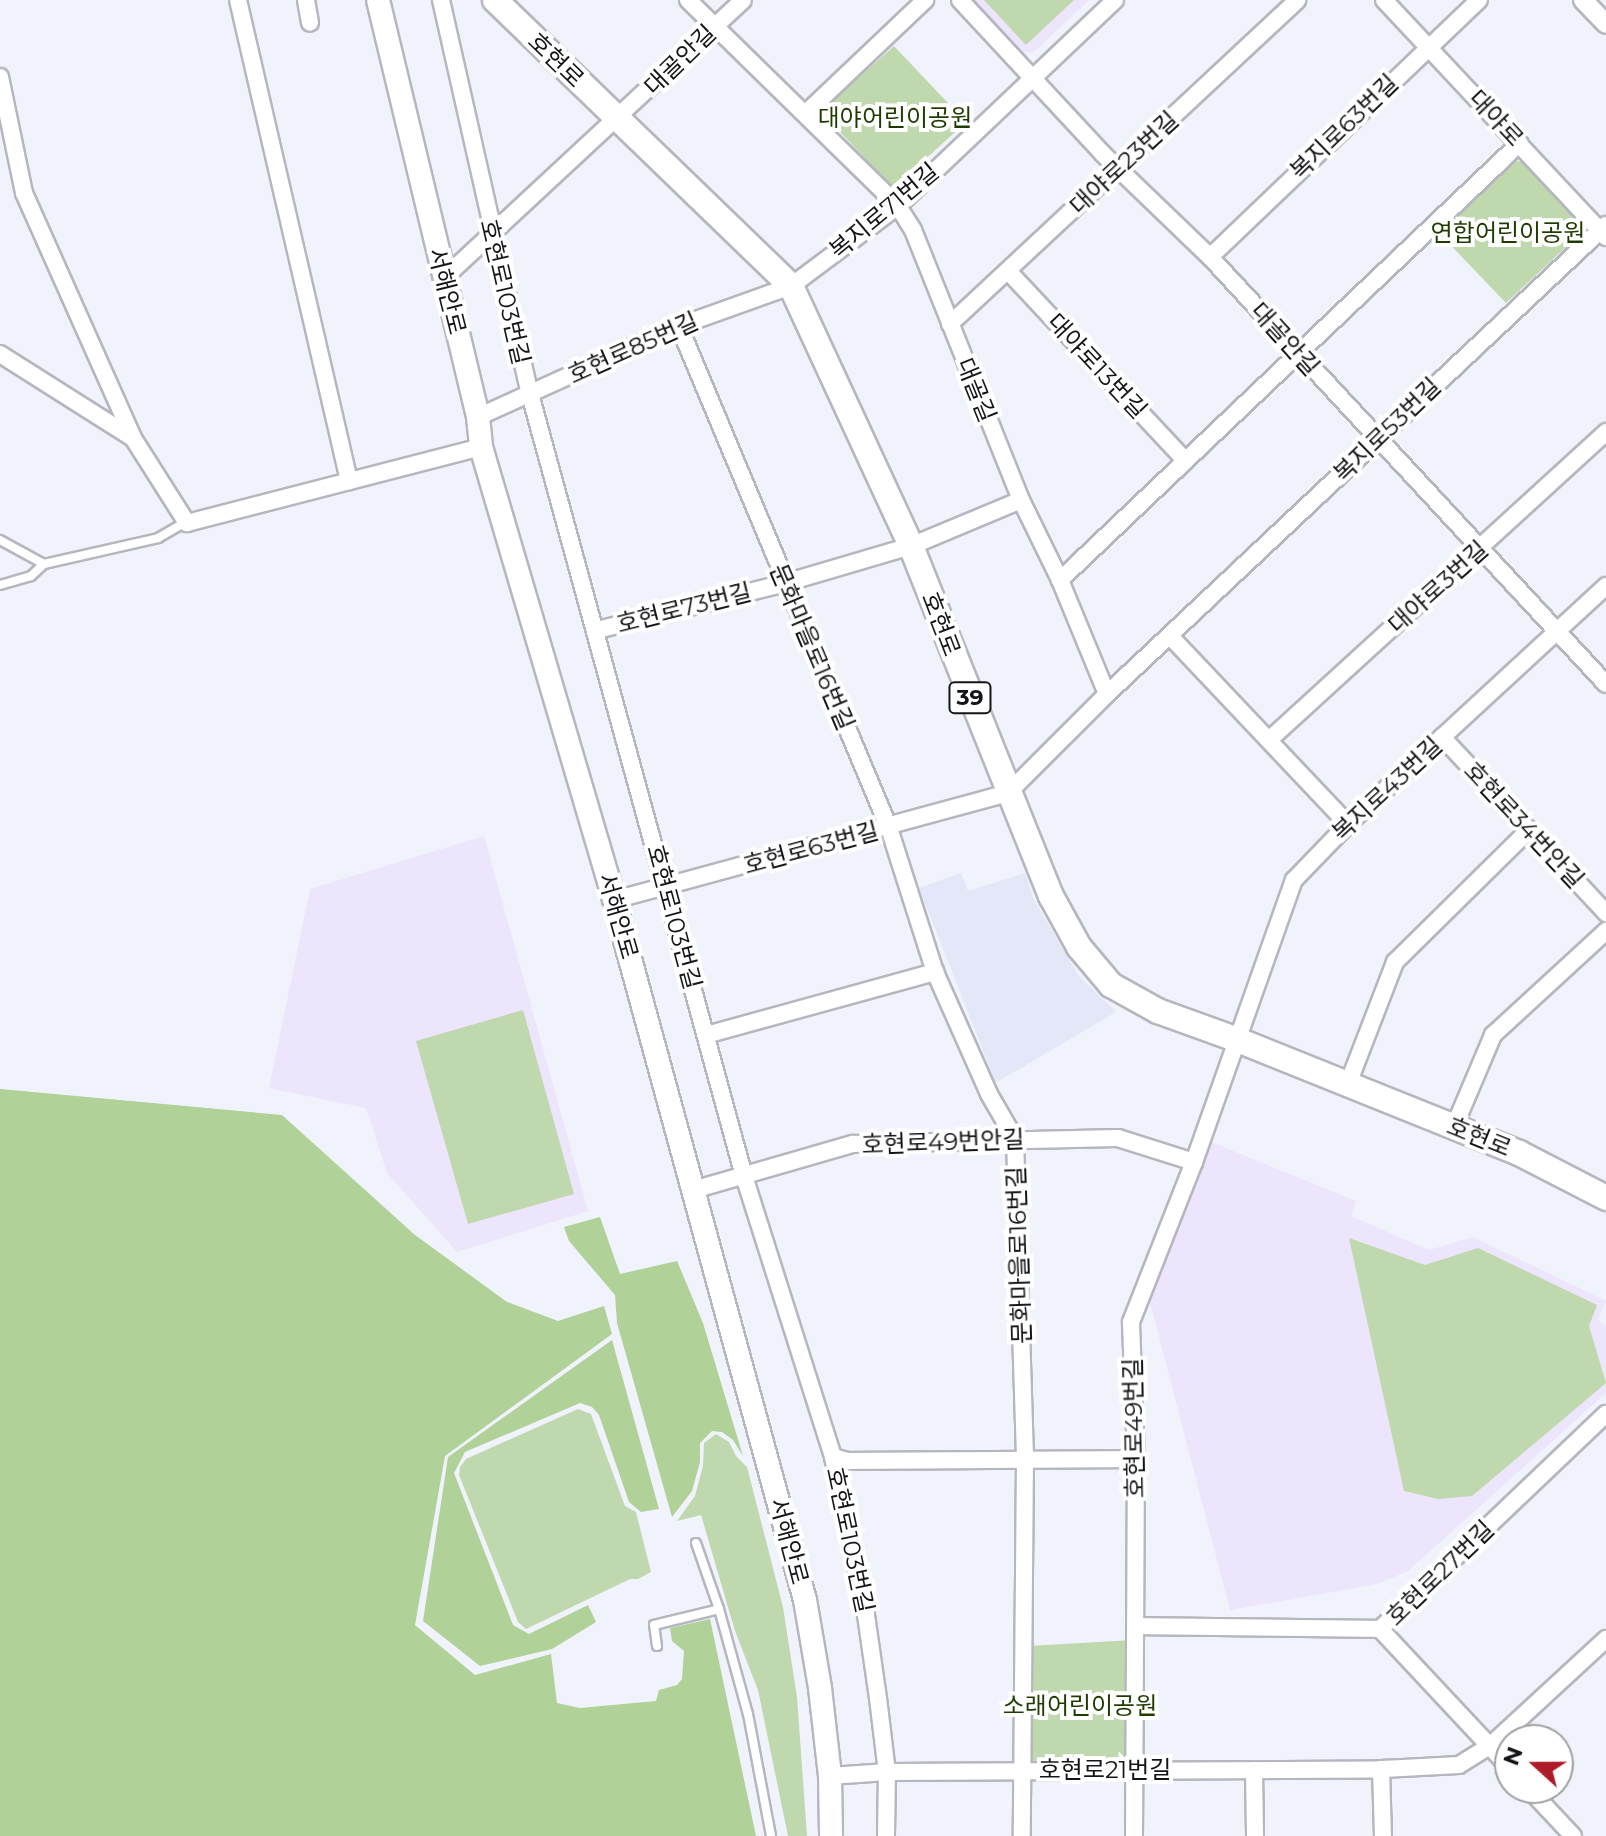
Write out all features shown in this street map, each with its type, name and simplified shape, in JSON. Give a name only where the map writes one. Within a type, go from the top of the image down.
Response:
[{"type":"main road","name":"서해안로","points":[[378,0],[478,417],[481,447],[614,900],[805,1600],[830,1776],[831,1836]]},
{"type":"main road","name":"호현로","points":[[495,0],[791,286],[911,546],[1051,896],[1079,947],[1111,985],[1158,1011],[1519,1153],[1606,1198]]},
{"type":"street","points":[[238,0],[349,481]]},
{"type":"street","points":[[306,0],[310,23]]},
{"type":"street","name":"호현로103번길","points":[[441,0],[530,394],[744,1176],[833,1457],[866,1615],[887,1772],[886,1836]]},
{"type":"street","name":"대골길","points":[[688,0],[898,206],[913,230],[1021,500],[1060,580],[1107,694]]},
{"type":"street","name":"대골안길","points":[[618,120],[743,0]]},
{"type":"street","points":[[805,114],[925,0]]},
{"type":"street","name":"대골안길","points":[[960,0],[1118,168],[1210,257],[1377,441],[1606,684]]},
{"type":"street","name":"복지로71번길","points":[[791,286],[898,206],[1115,0]]},
{"type":"street","name":"대야로23번길","points":[[950,324],[1298,0]]},
{"type":"street","name":"대야로","points":[[1384,0],[1604,231]]},
{"type":"street","name":"복지로63번길","points":[[1210,257],[1427,46],[1479,0]]},
{"type":"street","points":[[1583,0],[1606,24]]},
{"type":"street","points":[[0,77],[24,193],[133,438],[186,522],[481,447]]},
{"type":"street","points":[[444,278],[618,120]]},
{"type":"street","points":[[1060,580],[1520,143]]},
{"type":"street","name":"복지로53번길","points":[[1008,793],[1107,694],[1509,313],[1604,231]]},
{"type":"street","name":"대야로13번길","points":[[1008,271],[1186,461]]},
{"type":"street","name":"호현로85번길","points":[[478,417],[679,326],[791,286]]},
{"type":"street","name":"문화마을로16번길","points":[[679,326],[889,828],[935,972],[989,1094],[1015,1139],[1025,1460],[1022,1836]]},
{"type":"street","points":[[0,354],[133,438]]},
{"type":"street","name":"대야로3번길","points":[[1269,740],[1606,432]]},
{"type":"street","name":"호현로73번길","points":[[597,630],[785,583],[911,546],[1021,500]]},
{"type":"street","name":"복지로43번길","points":[[1238,1040],[1294,880],[1348,824],[1606,586]]},
{"type":"street","points":[[1170,636],[1348,824]]},
{"type":"street","name":"호현로34번안길","points":[[1442,737],[1606,913]]},
{"type":"street","name":"호현로63번길","points":[[614,900],[889,828],[1008,793]]},
{"type":"street","points":[[1348,1084],[1395,962],[1529,830]]},
{"type":"street","points":[[1454,1127],[1493,1035],[1606,931]]},
{"type":"street","points":[[706,1035],[935,972]]},
{"type":"street","name":"호현로49번길","points":[[1134,1836],[1137,1626],[1131,1322],[1238,1040]]},
{"type":"street","name":"호현로49번안길","points":[[693,1190],[852,1144],[1118,1138],[1194,1162]]},
{"type":"street","name":"호현로27번길","points":[[1137,1626],[1380,1629],[1606,1414]]},
{"type":"street","points":[[833,1457],[848,1461],[1136,1459]]},
{"type":"street","points":[[1380,1629],[1494,1750]]},
{"type":"street","name":"호현로21번길","points":[[830,1776],[887,1772],[1381,1769],[1459,1765],[1490,1746],[1606,1639]]},
{"type":"street","points":[[1381,1769],[1383,1836]]},
{"type":"street","points":[[1254,1770],[1255,1836]]},
{"type":"street","points":[[1543,1804],[1573,1836]]},
{"type":"lane","points":[[0,585],[31,576],[44,564],[158,538],[186,522]]},
{"type":"lane","points":[[0,540],[44,564]]},
{"type":"lane","points":[[696,1543],[719,1609],[748,1714],[771,1836]]},
{"type":"lane","points":[[657,1646],[654,1625],[719,1609]]},
{"type":"shaded area","points":[[973,0],[1089,0],[1034,52],[1024,52]]},
{"type":"shaded area","points":[[484,836],[588,1211],[457,1252],[387,1173],[366,1108],[269,1088],[310,889]]},
{"type":"shaded area","points":[[961,873],[968,891],[1025,873],[1034,900],[1079,976],[1116,1012],[999,1081],[995,1081],[919,888]]},
{"type":"shaded area","points":[[1209,1141],[1356,1201],[1351,1216],[1429,1250],[1473,1237],[1606,1301],[1598,1320],[1606,1326],[1606,1393],[1408,1571],[1377,1584],[1230,1610],[1149,1298]]},
{"type":"green space","points":[[984,0],[1074,0],[1026,45]]},
{"type":"green space","name":"대야어린이공원","points":[[894,46],[966,122],[896,186],[889,184],[824,115],[826,107]]},
{"type":"green space","name":"연합어린이공원","points":[[1512,160],[1522,162],[1577,221],[1579,235],[1506,303],[1438,232]]},
{"type":"green space","points":[[523,1010],[574,1194],[468,1224],[416,1041]]},
{"type":"green space","points":[[0,1089],[282,1115],[415,1235],[507,1302],[558,1321],[604,1306],[612,1334],[445,1456],[415,1625],[475,1675],[551,1654],[557,1703],[580,1708],[656,1701],[659,1690],[677,1685],[682,1679],[684,1651],[672,1641],[670,1628],[710,1619],[756,1836],[0,1836]]},
{"type":"green space","points":[[600,1217],[620,1274],[677,1261],[703,1323],[743,1456],[733,1440],[722,1432],[712,1431],[700,1443],[700,1462],[692,1491],[672,1517],[617,1323],[615,1295],[569,1241],[564,1227]]},
{"type":"green space","points":[[1349,1238],[1425,1265],[1478,1248],[1597,1305],[1589,1326],[1606,1383],[1472,1496],[1438,1499],[1404,1491]]},
{"type":"green space","points":[[612,1340],[659,1509],[641,1512],[629,1502],[599,1415],[592,1407],[580,1403],[465,1452],[454,1473],[513,1625],[529,1634],[588,1605],[596,1622],[552,1649],[480,1666],[423,1621],[448,1457]]},
{"type":"green space","points":[[578,1409],[591,1414],[625,1506],[636,1512],[651,1572],[526,1629],[518,1622],[459,1475],[460,1467],[466,1459]]},
{"type":"green space","points":[[716,1434],[729,1442],[736,1456],[747,1467],[783,1607],[797,1697],[807,1836],[788,1836],[758,1690],[735,1631],[701,1515],[677,1521],[695,1496],[703,1466],[704,1443]]},
{"type":"green space","name":"소래어린이공원","points":[[1133,1640],[1131,1766],[1027,1766],[1028,1646]]}]
